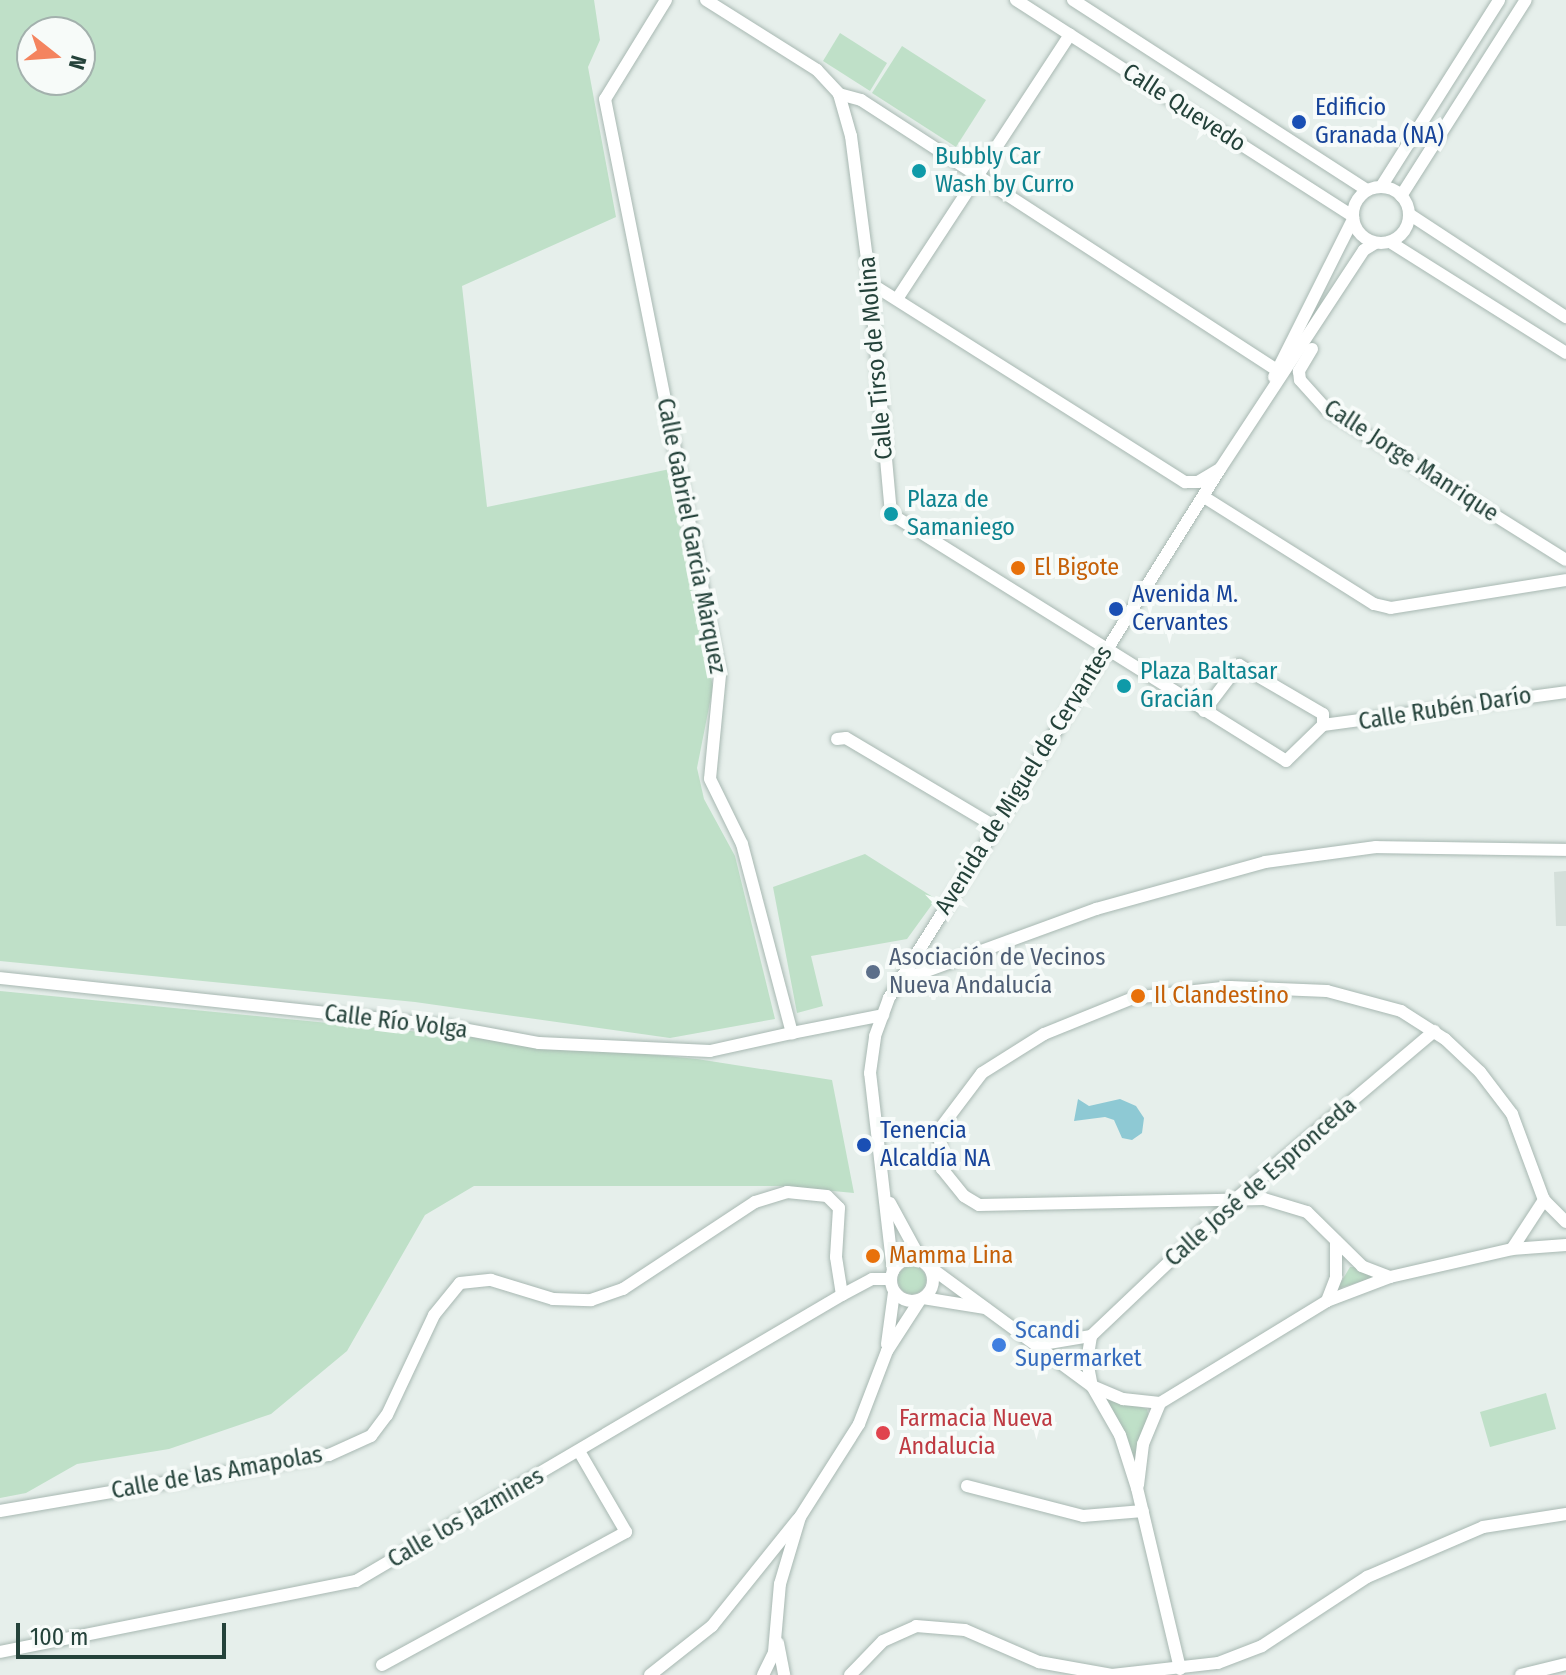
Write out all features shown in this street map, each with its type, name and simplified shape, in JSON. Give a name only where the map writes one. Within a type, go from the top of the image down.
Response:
[{"type":"street","name":"Calle Gabriel García Márquez","points":[[666,0],[605,99],[720,675],[710,779],[742,844],[792,1033]]},
{"type":"street","name":"Calle Tirso de Molina","points":[[706,0],[817,70],[839,94],[851,136],[870,283],[891,514],[1286,761],[1323,725]]},
{"type":"street","name":"Calle Quevedo","points":[[1016,0],[1353,218]]},
{"type":"street","name":"Calle Quevedo","points":[[1073,0],[1090,4],[1367,190]]},
{"type":"street","points":[[1381,187],[1499,0]]},
{"type":"street","points":[[1401,196],[1526,0]]},
{"type":"street","points":[[897,299],[1070,35]]},
{"type":"street","points":[[839,94],[861,100],[1276,370]]},
{"type":"street","points":[[1409,214],[1404,231],[1390,242],[1375,243],[1361,236],[1353,218],[1367,190],[1381,187],[1401,196],[1409,214],[1566,317]]},
{"type":"street","name":"Avenida de Miguel de Cervantes","points":[[1272,390],[1276,370],[1338,258],[1353,218]]},
{"type":"street","points":[[1390,242],[1566,353]]},
{"type":"street","name":"Avenida de Miguel de Cervantes","points":[[784,1675],[777,1640],[780,1584],[800,1517],[871,1401],[887,1351],[893,1281],[888,1200],[870,1073],[883,1015],[899,981],[994,826],[1220,469],[1364,250],[1375,243]]},
{"type":"street","points":[[870,283],[1185,482],[1198,482],[1220,469]]},
{"type":"street","name":"Calle Jorge Manrique","points":[[1335,296],[1323,332],[1299,371],[1310,395],[1566,560]]},
{"type":"street","points":[[1204,497],[1374,604],[1391,608],[1566,580]]},
{"type":"street","points":[[1204,711],[1239,665],[1323,714],[1323,725]]},
{"type":"street","name":"Calle Rubén Darío","points":[[1323,725],[1566,692]]},
{"type":"street","points":[[837,739],[846,738],[994,826]]},
{"type":"street","points":[[899,981],[1096,909],[1265,862],[1376,847],[1566,850]]},
{"type":"street","name":"Calle Río Volga","points":[[0,978],[441,1025],[539,1043],[710,1051],[792,1033]]},
{"type":"street","points":[[1390,1277],[1362,1266],[1307,1212],[1264,1199],[979,1205],[957,1190],[942,1169],[939,1130],[982,1073],[1044,1034],[1133,998],[1230,987],[1327,991],[1379,1002],[1434,1031],[1499,1094],[1544,1200],[1566,1222]]},
{"type":"street","points":[[792,1033],[883,1015]]},
{"type":"street","name":"Calle José de Espronceda","points":[[1091,1336],[1232,1202],[1434,1031]]},
{"type":"street","name":"Calle de las Amapolas","points":[[0,1511],[329,1455],[371,1436],[387,1415],[434,1315],[460,1283],[491,1280],[553,1299],[591,1300],[623,1289],[755,1202],[787,1192],[827,1196],[839,1208],[836,1257],[842,1295]]},
{"type":"street","name":"Avenida de Miguel de Cervantes","points":[[888,1200],[924,1262]]},
{"type":"street","points":[[1512,1249],[1544,1200]]},
{"type":"street","points":[[1327,1301],[1336,1277],[1336,1241]]},
{"type":"street","points":[[1137,1488],[1143,1444],[1160,1403],[1327,1301],[1390,1277],[1512,1249],[1566,1245]]},
{"type":"street","points":[[988,1309],[922,1299],[906,1300],[893,1281],[901,1261],[924,1262],[988,1309],[1037,1345],[1092,1386],[1123,1399],[1160,1403]]},
{"type":"street","points":[[922,1299],[933,1282],[924,1262]]},
{"type":"street","name":"Calle los Jazmines","points":[[0,1652],[356,1581],[580,1453],[842,1295],[872,1279],[893,1281]]},
{"type":"street","name":"Avenida de Miguel de Cervantes","points":[[887,1351],[922,1299]]},
{"type":"street","points":[[1037,1345],[1091,1336],[1087,1361],[1092,1386],[1120,1435],[1137,1488],[1180,1669]]},
{"type":"street","points":[[382,1665],[626,1532],[580,1453]]},
{"type":"street","points":[[967,1486],[1083,1516],[1143,1511]]},
{"type":"street","points":[[850,1675],[883,1641],[916,1626],[965,1630],[1054,1665],[1112,1675],[1180,1669],[1262,1646],[1367,1577],[1483,1527],[1566,1514]]},
{"type":"street","points":[[650,1675],[712,1626],[800,1517]]},
{"type":"street","name":"Avenida de Miguel de Cervantes","points":[[763,1675],[777,1640]]},
{"type":"street","points":[[1521,1675],[1566,1664]]},
{"type":"shaded area","points":[[1566,871],[1566,926],[1556,926],[1554,872]]},
{"type":"green space","points":[[0,0],[594,0],[600,40],[588,67],[616,217],[462,286],[487,507],[670,469],[713,687],[697,768],[704,799],[735,856],[775,1019],[670,1038],[415,1002],[0,961]]},
{"type":"green space","points":[[840,33],[887,63],[870,91],[823,61]]},
{"type":"green space","points":[[902,46],[986,100],[956,147],[872,93]]},
{"type":"green space","points":[[865,854],[936,899],[907,939],[811,956],[823,1006],[797,1013],[773,887]]},
{"type":"green space","points":[[0,991],[697,1059],[832,1080],[854,1193],[780,1186],[474,1186],[425,1215],[347,1351],[271,1414],[169,1449],[77,1464],[26,1493],[0,1498]]},
{"type":"green space","points":[[912,1266],[922,1270],[926,1280],[922,1290],[912,1294],[902,1290],[898,1280],[902,1270]]},
{"type":"green space","points":[[1350,1267],[1354,1267],[1375,1277],[1337,1289]]},
{"type":"green space","points":[[1546,1393],[1556,1429],[1490,1447],[1480,1412]]},
{"type":"green space","points":[[1105,1397],[1147,1409],[1149,1417],[1134,1457]]},
{"type":"water","points":[[1078,1099],[1089,1106],[1120,1099],[1136,1106],[1144,1118],[1142,1133],[1132,1140],[1122,1138],[1114,1120],[1105,1117],[1074,1121]]},
{"type":"place","name":"Edificio Granada (NA)","points":[[1299,122]]},
{"type":"place","name":"Bubbly Car Wash by Curro","points":[[919,171]]},
{"type":"place","name":"Plaza de Samaniego","points":[[891,514]]},
{"type":"place","name":"El Bigote","points":[[1018,568]]},
{"type":"place","name":"Avenida M. Cervantes","points":[[1116,609]]},
{"type":"place","name":"Plaza Baltasar Gracián","points":[[1124,686]]},
{"type":"place","name":"Asociación de Vecinos Nueva Andalucía","points":[[873,972]]},
{"type":"place","name":"Il Clandestino","points":[[1138,996]]},
{"type":"place","name":"Tenencia Alcaldía NA","points":[[864,1145]]},
{"type":"place","name":"Mamma Lina","points":[[873,1256]]},
{"type":"place","name":"Scandi Supermarket","points":[[999,1345]]},
{"type":"place","name":"Farmacia Nueva Andalucia","points":[[883,1433]]}]
